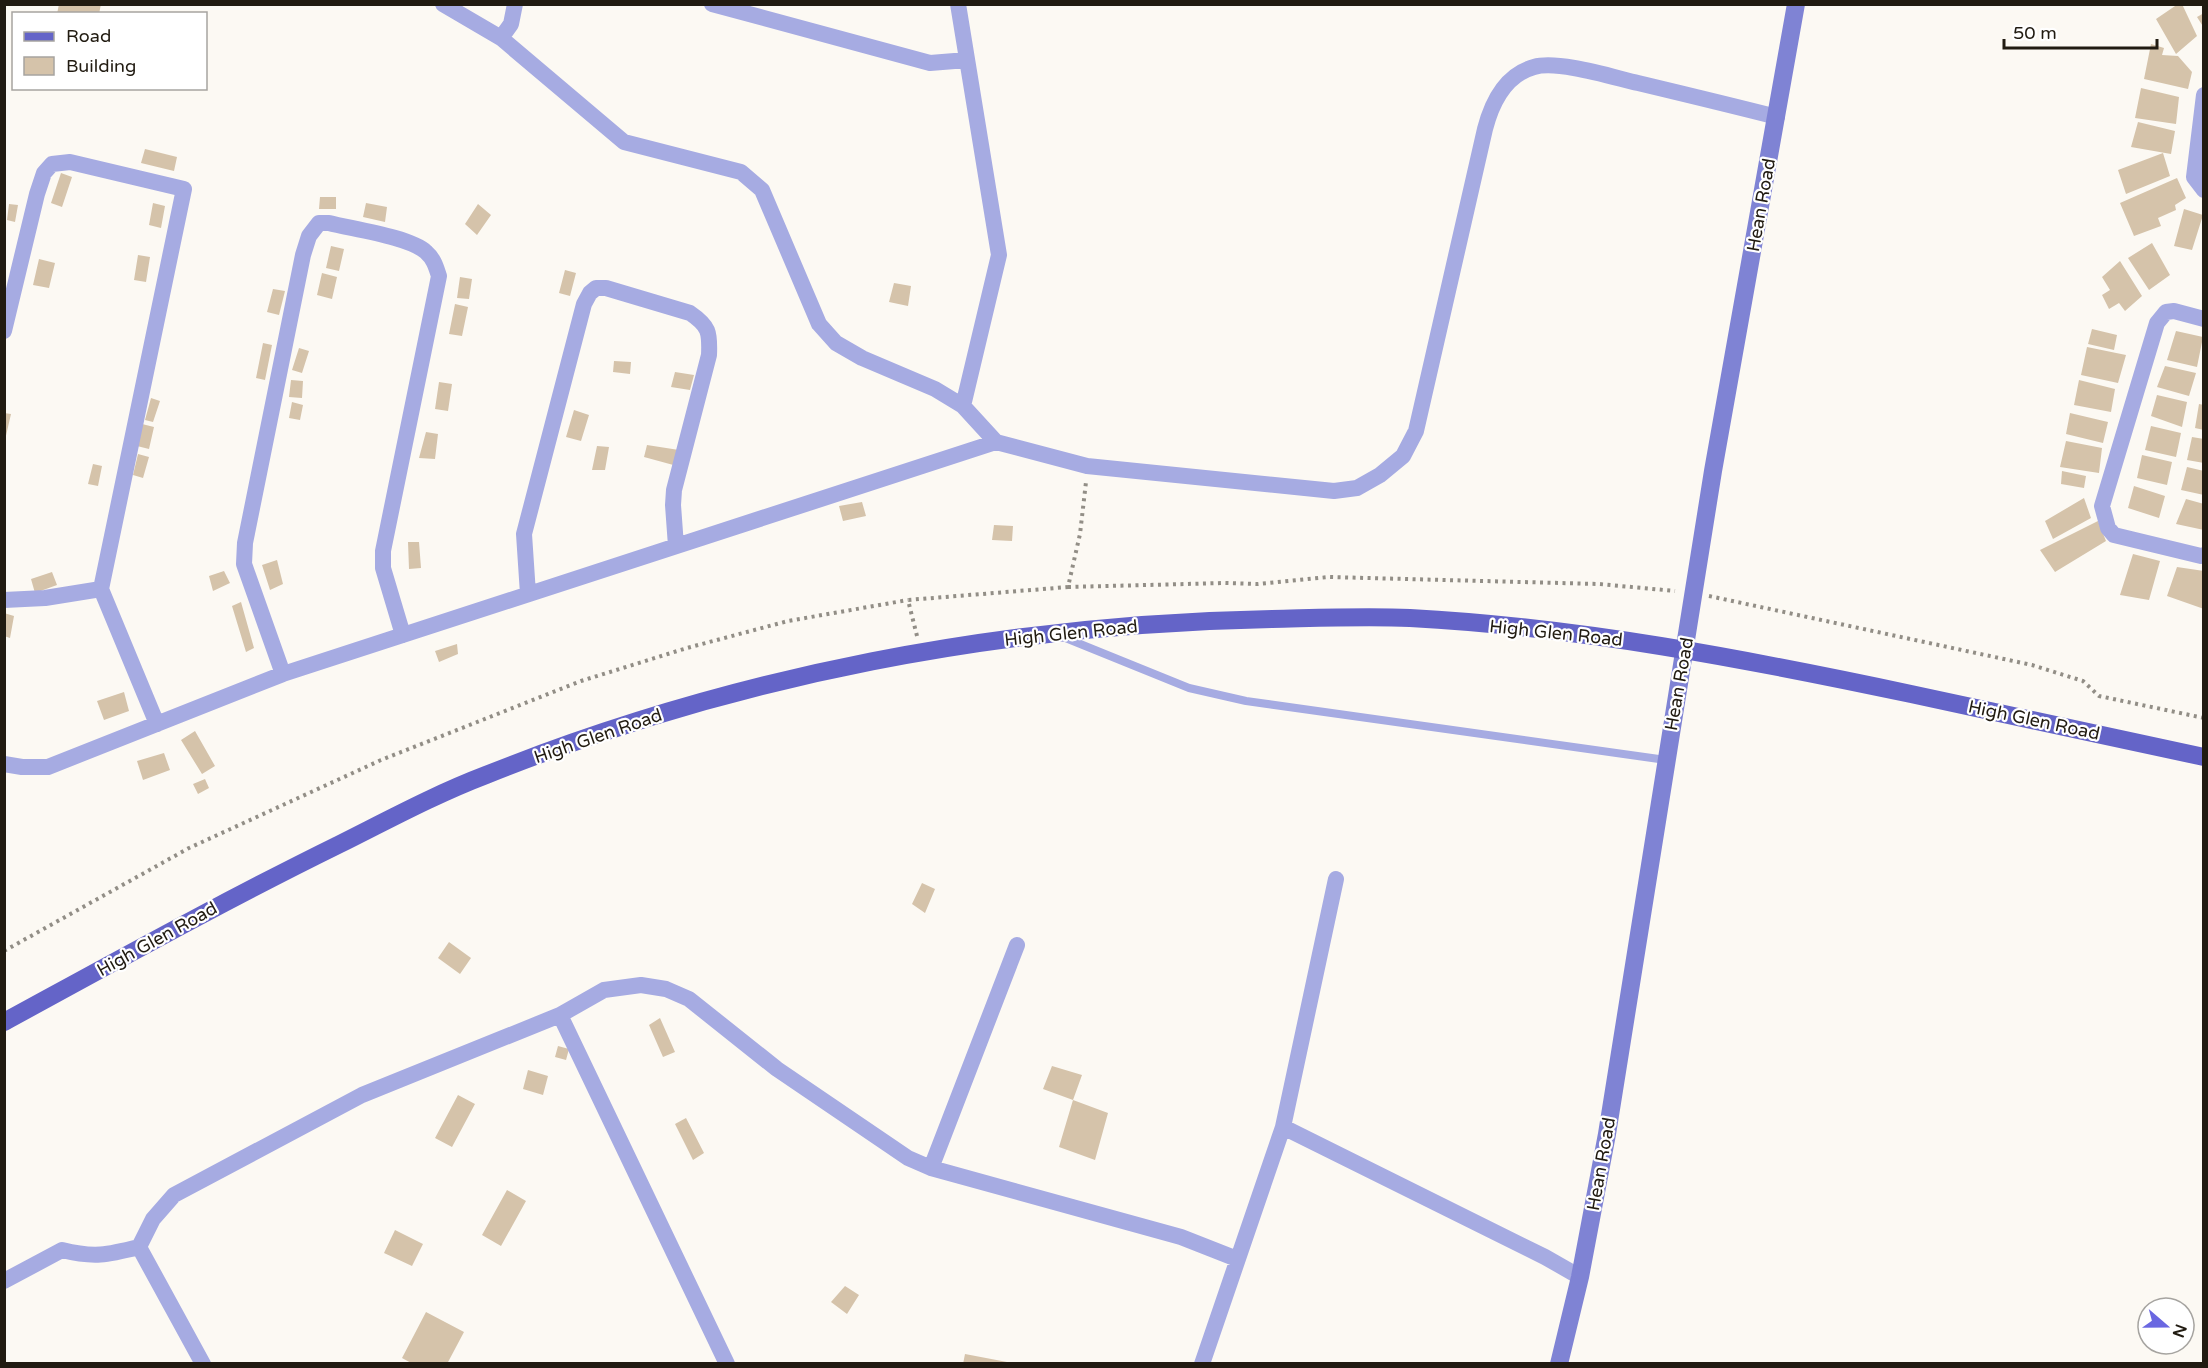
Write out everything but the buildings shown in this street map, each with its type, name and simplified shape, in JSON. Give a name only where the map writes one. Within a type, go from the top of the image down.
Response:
[{"type":"main road","name":"High Glen Road","points":[[4,1022],[238,894],[482,776],[667,712],[766,684],[921,651],[1056,634],[1145,624],[1226,620],[1407,618],[1592,635],[1760,662],[2204,757]]},
{"type":"street","points":[[443,4],[501,38],[624,142],[741,172],[762,190],[819,324],[836,343],[862,358],[935,389],[963,406],[996,442],[1087,466],[1334,491],[1357,488],[1380,475],[1403,456],[1416,431],[1489,113],[1505,85],[1517,75],[1533,67],[1550,64],[1602,74],[1777,117]]},
{"type":"street","points":[[501,38],[511,24],[515,4]]},
{"type":"street","points":[[712,4],[930,63],[967,60]]},
{"type":"street","points":[[958,4],[999,255],[963,406]]},
{"type":"street","name":"Hean Road","points":[[1559,1364],[1580,1277],[1607,1134],[1715,460],[1796,4]]},
{"type":"street","points":[[2204,95],[2194,177],[2204,190]]},
{"type":"street","points":[[4,331],[37,194],[44,173],[52,164],[70,162],[184,189],[101,589],[157,724]]},
{"type":"street","points":[[283,674],[244,564],[245,543],[303,255],[309,236],[319,223],[328,223],[409,243],[425,251],[434,261],[439,276],[383,551],[383,567],[403,635]]},
{"type":"street","points":[[528,594],[524,534],[584,304],[596,288],[606,288],[690,313],[700,320],[710,333],[709,355],[674,490],[676,546]]},
{"type":"street","points":[[2204,319],[2174,311],[2166,312],[2157,323],[2102,506],[2108,528],[2114,535],[2204,555]]},
{"type":"street","points":[[4,764],[48,767],[283,674],[996,442]]},
{"type":"street","points":[[4,600],[45,598],[101,589]]},
{"type":"street","points":[[1202,1364],[1283,1127],[1336,879]]},
{"type":"street","points":[[932,1168],[1017,945]]},
{"type":"street","points":[[139,1248],[153,1218],[174,1195],[362,1095],[560,1015],[604,990],[641,985],[666,988],[689,999],[777,1069],[908,1158],[932,1168],[1181,1237],[1237,1259]]},
{"type":"street","points":[[560,1015],[727,1364]]},
{"type":"street","points":[[1283,1127],[1545,1257],[1580,1277]]},
{"type":"street","points":[[4,1281],[62,1250],[84,1256],[104,1256],[139,1248]]},
{"type":"street","points":[[139,1248],[203,1364]]},
{"type":"lane","points":[[1056,634],[1189,687],[1246,700],[1666,760]]},
{"type":"path","points":[[1068,587],[1080,534],[1087,466]]},
{"type":"path","points":[[4,951],[189,848],[381,760],[581,681],[687,648],[788,621],[908,600],[1068,587],[1258,584],[1329,577],[1599,584],[1695,593],[2032,665],[2083,681],[2099,696],[2204,718]]},
{"type":"path","points":[[908,600],[921,651]]}]
